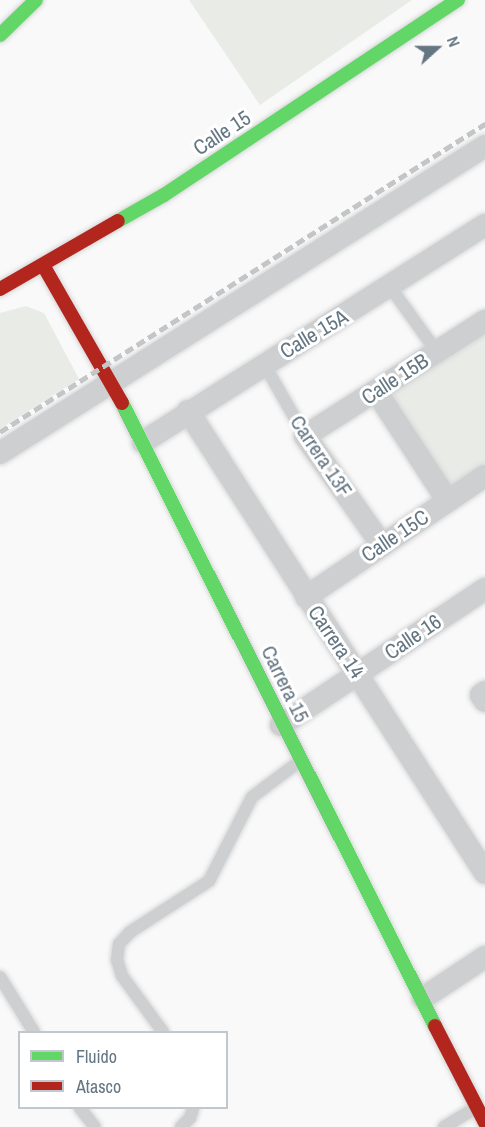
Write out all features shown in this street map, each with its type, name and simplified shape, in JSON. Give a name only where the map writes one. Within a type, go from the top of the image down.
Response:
[{"type":"street","points":[[0,35],[36,0]]},
{"type":"street","name":"Calle 15","points":[[0,289],[164,195],[458,0]]},
{"type":"street","points":[[0,453],[485,146]]},
{"type":"street","name":"Calle 15A","points":[[143,442],[188,411],[391,288],[485,225]]},
{"type":"street","name":"Carrera 15","points":[[43,265],[111,381],[143,442],[281,725],[423,998],[485,1123]]},
{"type":"street","name":"Calle 15B","points":[[305,436],[485,321]]},
{"type":"street","points":[[376,391],[448,501]]},
{"type":"street","name":"Carrera 14","points":[[188,411],[306,597],[481,858]]},
{"type":"street","name":"Carrera 13F","points":[[305,436],[382,545]]},
{"type":"street","name":"Calle 15C","points":[[306,597],[485,476]]},
{"type":"street","name":"Calle 16","points":[[281,725],[485,589]]},
{"type":"street","points":[[423,998],[485,957]]},
{"type":"lane","points":[[391,288],[437,352]]},
{"type":"lane","name":"Carrera 13F","points":[[264,364],[305,436]]},
{"type":"lane","points":[[162,1031],[123,976],[117,960],[119,944],[130,932],[209,881],[252,797],[300,761]]},
{"type":"lane","points":[[0,977],[33,1031]]},
{"type":"lane","points":[[444,1127],[477,1107]]},
{"type":"lane","points":[[82,1109],[95,1127]]},
{"type":"lane","points":[[181,1127],[190,1118],[193,1109]]},
{"type":"shaded area","points":[[189,0],[412,0],[260,105]]},
{"type":"shaded area","points":[[26,306],[44,313],[79,379],[0,429],[0,313]]},
{"type":"shaded area","points":[[485,333],[485,463],[448,488],[388,394]]},
{"type":"railway","points":[[0,432],[485,124]]},
{"type":"traffic: fast","points":[[0,35],[36,0]]},
{"type":"traffic: fast","points":[[118,221],[164,195],[458,0]]},
{"type":"traffic: fast","points":[[122,403],[435,1026]]},
{"type":"traffic: jam","points":[[0,289],[118,221]]},
{"type":"traffic: jam","points":[[43,265],[122,403]]},
{"type":"traffic: jam","points":[[435,1026],[485,1123]]}]
